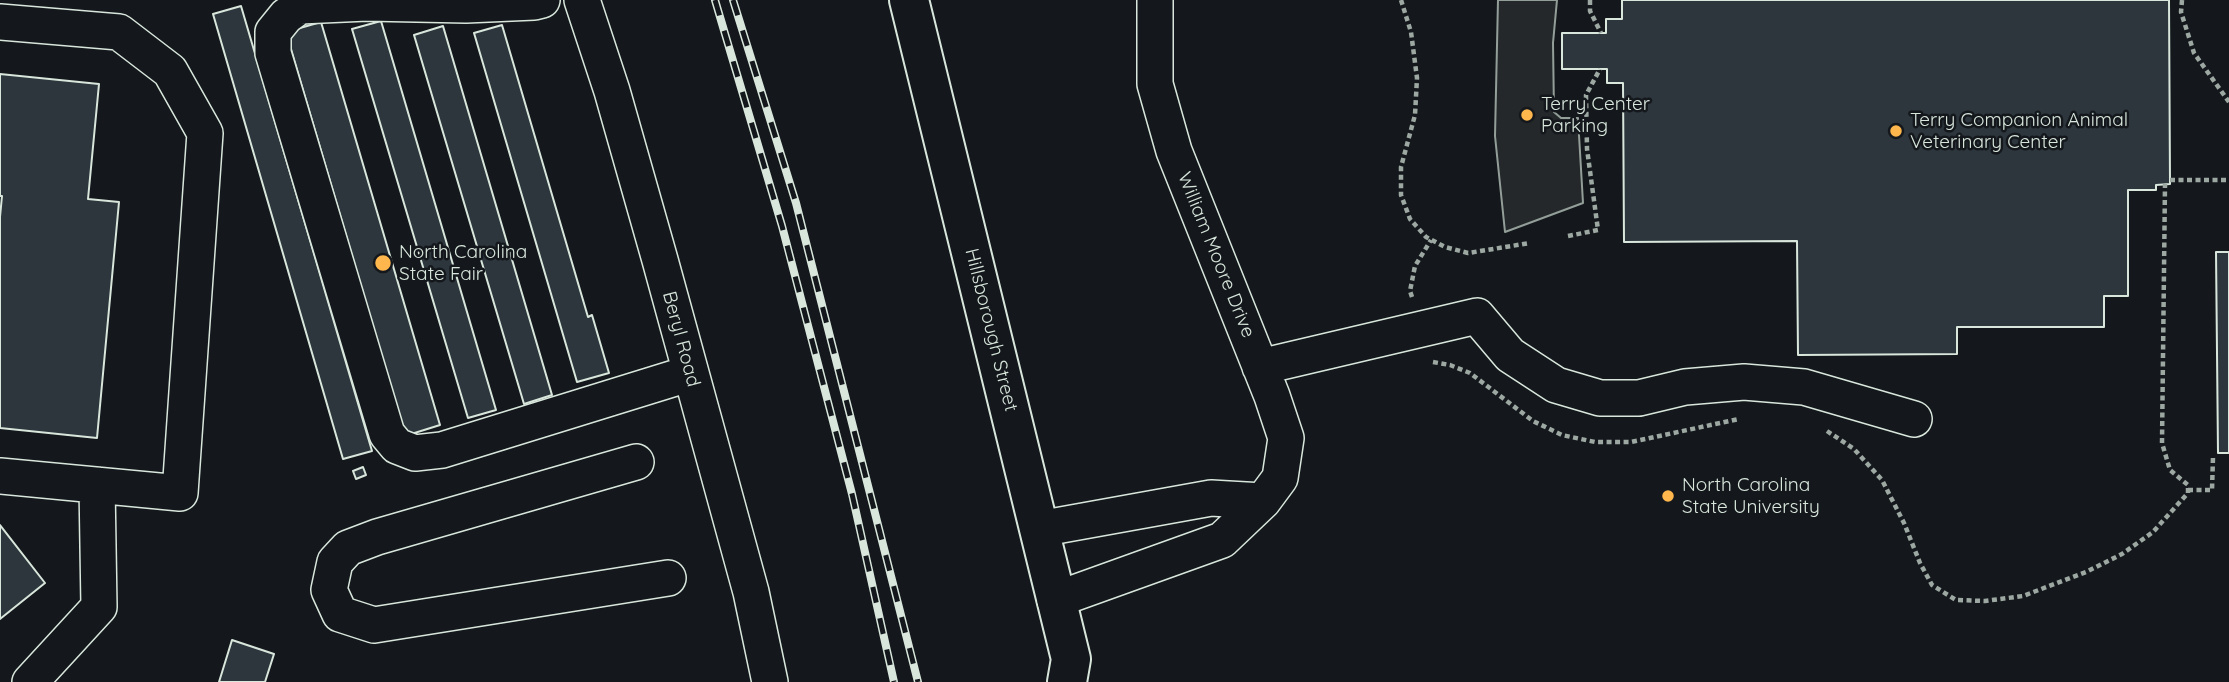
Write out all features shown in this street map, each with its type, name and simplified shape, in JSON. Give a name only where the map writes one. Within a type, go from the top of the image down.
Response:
[{"type":"main road","name":"Hillsborough Street","points":[[909,0],[1055,600],[1076,674]]},
{"type":"street","points":[[542,0],[466,5],[367,3],[300,6],[286,16],[273,32],[273,53],[387,434],[397,446],[415,453],[442,450],[691,373]]},
{"type":"street","name":"Beryl Road","points":[[582,0],[612,91],[691,373],[751,592],[770,682]]},
{"type":"street","name":"William Moore Drive","points":[[1055,600],[1222,540],[1262,501],[1280,478],[1286,438],[1174,151],[1155,84],[1155,0]]},
{"type":"street","points":[[0,22],[119,32],[170,71],[205,134],[180,493],[0,476]]},
{"type":"street","points":[[1260,368],[1477,316],[1510,355],[1556,385],[1600,398],[1639,398],[1685,387],[1756,383],[1804,387],[1914,419]]},
{"type":"street","points":[[636,462],[390,533],[348,548],[335,562],[329,590],[340,614],[374,625],[668,578]]},
{"type":"street","points":[[30,682],[99,607],[97,485]]},
{"type":"street","points":[[1039,529],[1211,498],[1262,501]]},
{"type":"path","points":[[1401,0],[1411,32],[1417,78],[1415,116],[1401,167],[1401,195],[1410,219],[1432,240],[1445,247],[1468,253],[1530,243]]},
{"type":"path","points":[[1590,0],[1590,11],[1601,33]]},
{"type":"path","points":[[2182,0],[2182,12],[2194,53],[2229,102]]},
{"type":"path","points":[[1568,236],[1598,230],[1587,149],[1586,95],[1600,69]]},
{"type":"path","points":[[2170,180],[2229,180]]},
{"type":"path","points":[[1413,300],[1410,291],[1415,266],[1432,240]]},
{"type":"path","points":[[2188,489],[2212,490],[2213,457]]},
{"type":"shaded area","name":"Terry Center Parking","points":[[1498,0],[1557,0],[1553,43],[1554,112],[1561,118],[1578,118],[1583,203],[1505,232],[1495,136]]},
{"type":"building","name":"Terry Companion Animal Veterinary Center","points":[[1622,0],[2169,0],[2170,184],[2156,185],[2156,190],[2128,190],[2128,296],[2104,296],[2104,327],[1957,327],[1957,354],[1798,355],[1797,241],[1624,242],[1623,83],[1607,83],[1607,69],[1562,69],[1562,33],[1606,33],[1606,19],[1622,19]]},
{"type":"building","points":[[241,6],[372,451],[343,459],[213,14]]},
{"type":"building","points":[[381,21],[496,410],[468,418],[352,29]]},
{"type":"building","points":[[321,22],[440,425],[405,436],[286,32]]},
{"type":"building","points":[[502,25],[588,317],[592,315],[609,373],[577,382],[474,33]]},
{"type":"building","points":[[443,26],[552,395],[524,404],[414,35]]},
{"type":"building","points":[[0,74],[99,84],[88,199],[119,202],[97,438],[0,428]]},
{"type":"building","points":[[2216,252],[2229,252],[2229,453],[2218,453]]},
{"type":"building","points":[[363,467],[366,475],[356,479],[353,471]]},
{"type":"building","points":[[0,525],[45,583],[0,619]]},
{"type":"building","points":[[232,640],[274,654],[265,682],[219,682]]},
{"type":"railway","points":[[715,0],[782,226],[852,494],[894,682]]},
{"type":"railway","points":[[733,0],[796,203],[918,682]]},
{"type":"place","name":"Terry Center Parking","points":[[1527,115]]},
{"type":"place","name":"Terry Companion Animal Veterinary Center","points":[[1896,131]]},
{"type":"place","name":"North Carolina State Fair","points":[[383,263]]},
{"type":"place","name":"North Carolina State University","points":[[1668,496]]}]
